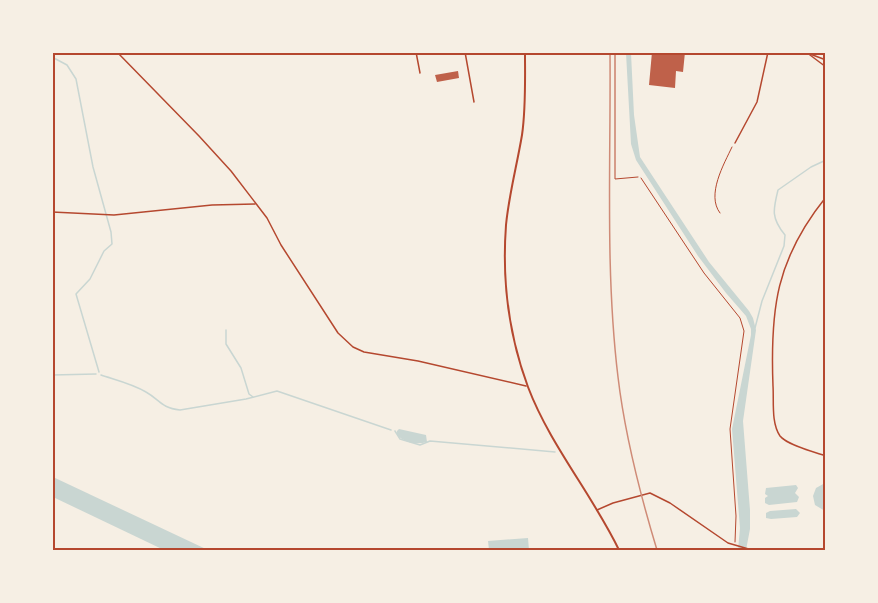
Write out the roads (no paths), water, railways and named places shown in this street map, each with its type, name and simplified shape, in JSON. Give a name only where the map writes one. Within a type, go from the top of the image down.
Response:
[{"type":"main road","points":[[525,52],[522,132],[508,204],[505,263],[509,313],[518,355],[542,419],[619,550]]},
{"type":"street","points":[[117,52],[215,153],[256,204],[267,218],[281,245],[332,324],[353,347],[364,352],[418,361],[528,386]]},
{"type":"street","points":[[416,52],[420,72]]},
{"type":"street","points":[[465,52],[474,102]]},
{"type":"street","points":[[735,143],[756,102],[768,52]]},
{"type":"street","points":[[806,53],[825,60]]},
{"type":"street","points":[[806,53],[825,67]]},
{"type":"street","points":[[825,197],[808,220],[785,265],[776,299],[772,347],[775,416],[778,433],[787,441],[825,456]]},
{"type":"street","points":[[52,212],[108,215],[212,205],[256,204]]},
{"type":"street","points":[[597,511],[613,503],[650,493],[670,503],[736,547],[752,550]]},
{"type":"lane","points":[[615,52],[615,179],[638,177]]},
{"type":"waterway","points":[[52,57],[67,65],[76,79],[93,167],[111,232],[112,244],[104,251],[90,279],[76,294],[99,372]]},
{"type":"waterway","points":[[755,328],[762,301],[784,246],[785,235],[777,224],[774,214],[778,190],[811,167],[826,160]]},
{"type":"waterway","points":[[226,330],[226,344],[241,368],[249,394],[253,397]]},
{"type":"waterway","points":[[52,375],[96,374]]},
{"type":"waterway","points":[[101,375],[136,387],[165,406],[174,409],[180,410],[246,399],[277,391],[391,430]]},
{"type":"waterway","points":[[395,431],[400,439],[420,445],[430,441],[555,452]]},
{"type":"railway","points":[[610,52],[610,256],[614,337],[629,443],[657,550]]}]
